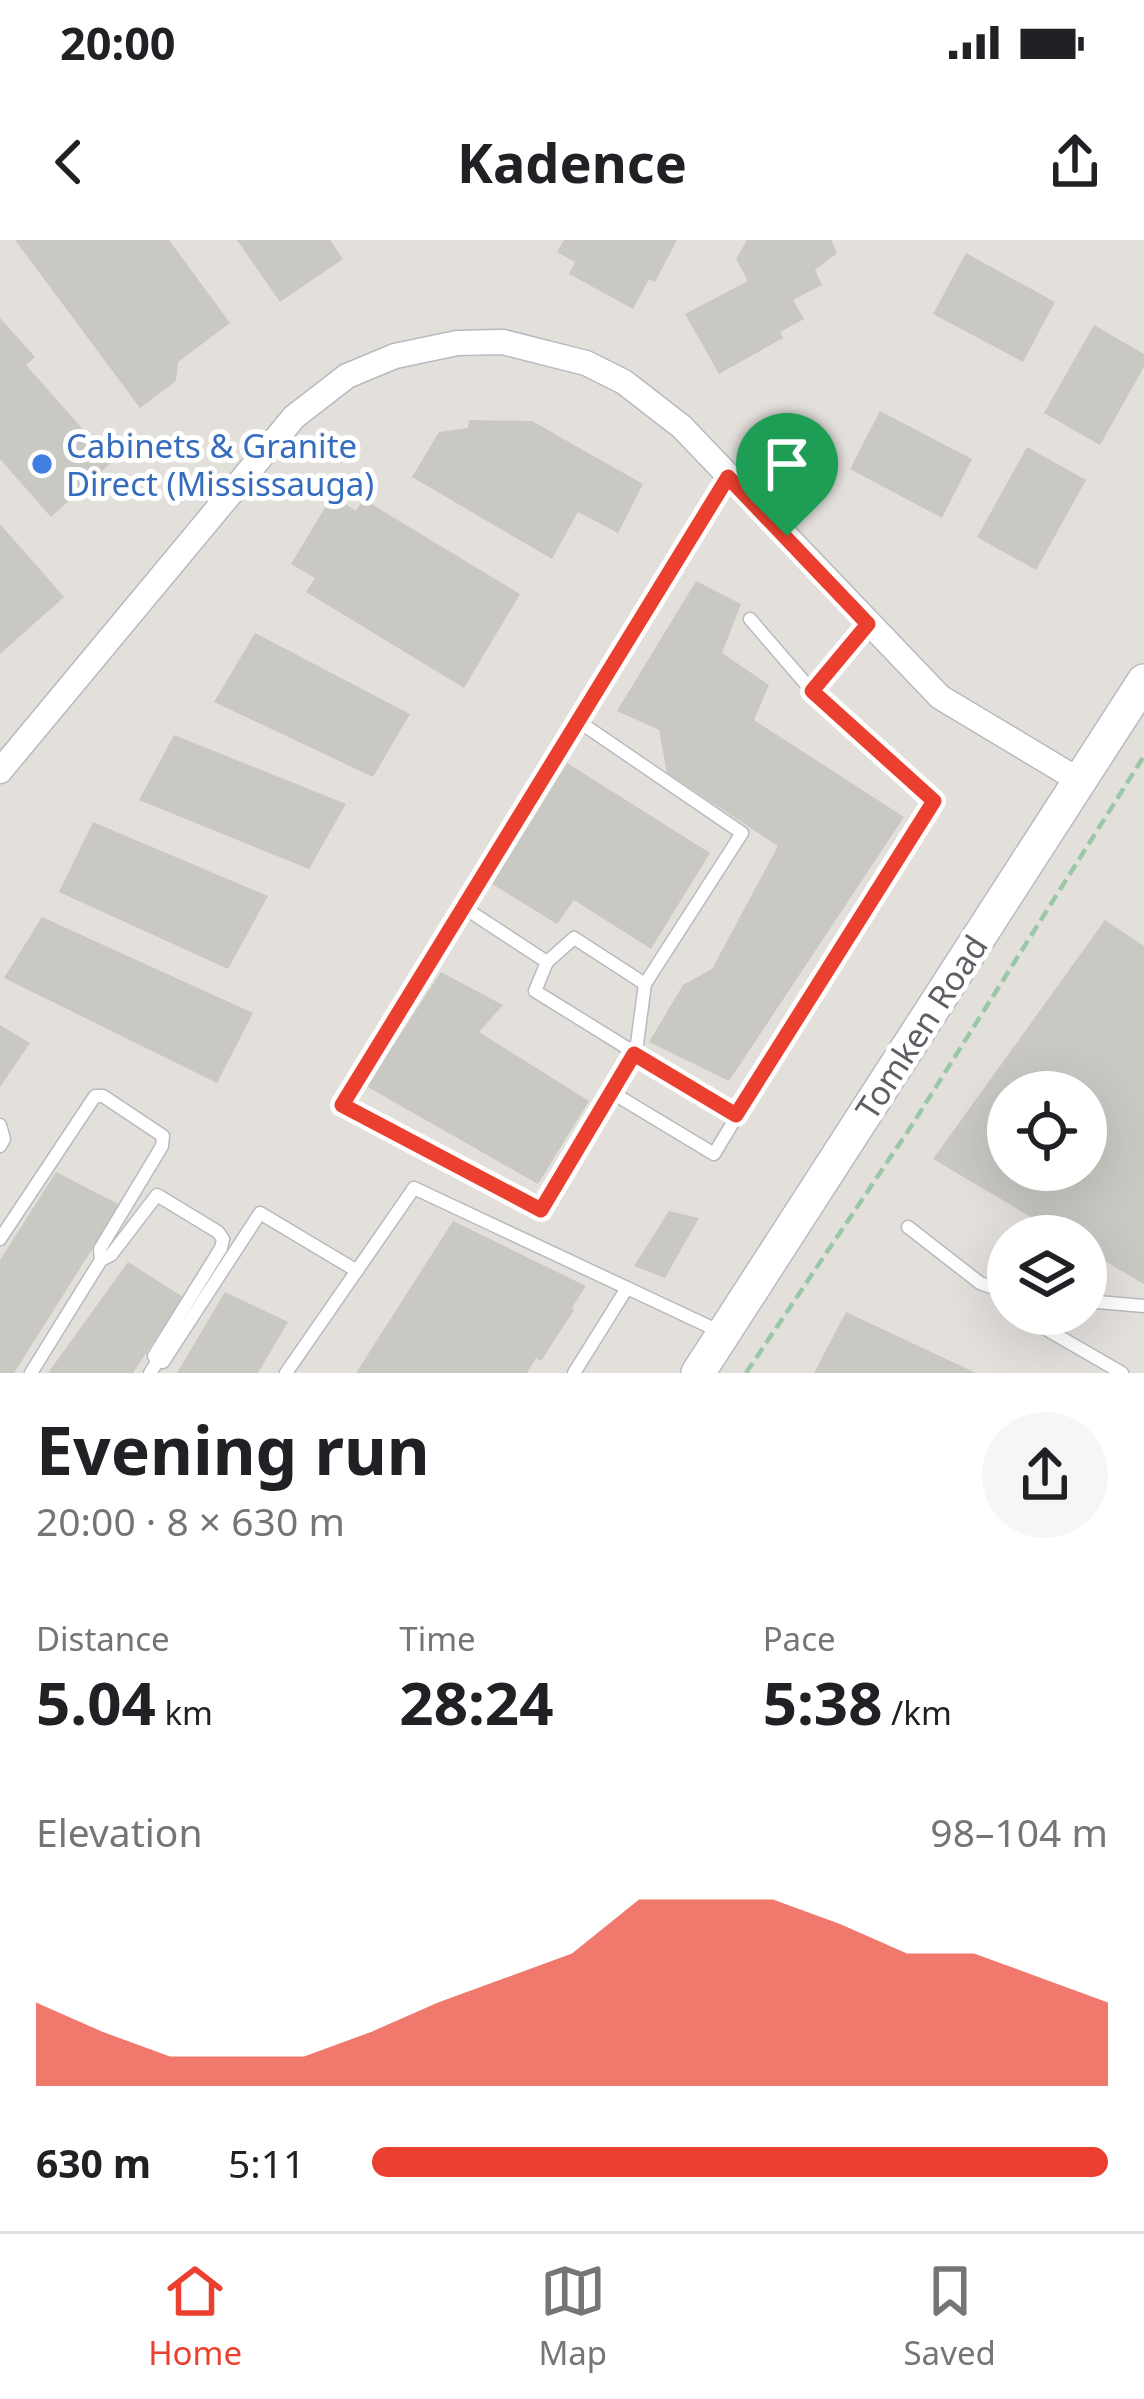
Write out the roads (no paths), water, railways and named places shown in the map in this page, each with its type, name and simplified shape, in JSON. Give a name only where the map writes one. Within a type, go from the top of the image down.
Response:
[{"type":"main road","name":"Tomken Road","points":[[698,1373],[1144,681]]},
{"type":"street","points":[[0,771],[294,417],[347,376],[395,356],[457,343],[503,342],[586,363],[624,382],[682,427],[940,697],[1080,781]]},
{"type":"lane","points":[[578,721],[742,833],[645,984],[634,1054],[541,1210],[342,1105],[463,907],[728,477]]},
{"type":"lane","points":[[611,1092],[714,1154],[934,801],[812,691],[750,619]]},
{"type":"lane","points":[[812,691],[868,624]]},
{"type":"lane","points":[[463,907],[547,962]]},
{"type":"lane","points":[[645,984],[574,938],[547,962],[535,991],[736,1115]]},
{"type":"lane","points":[[0,1239],[88,1100],[103,1096],[163,1136],[162,1146],[100,1249],[101,1260]]},
{"type":"lane","points":[[0,1125],[4,1139],[0,1145]]},
{"type":"lane","points":[[286,1373],[414,1188],[724,1333]]},
{"type":"lane","points":[[31,1373],[101,1260],[111,1255],[158,1195],[223,1239],[154,1355],[154,1367],[163,1362],[260,1213],[357,1271]]},
{"type":"lane","points":[[908,1227],[987,1286]]},
{"type":"lane","points":[[574,1373],[627,1288]]},
{"type":"lane","points":[[1107,1303],[1144,1306]]},
{"type":"lane","points":[[1056,1335],[1122,1373]]},
{"type":"place","name":"Cabinets & Granite Direct (Mississauga)","points":[[42,464]]}]
